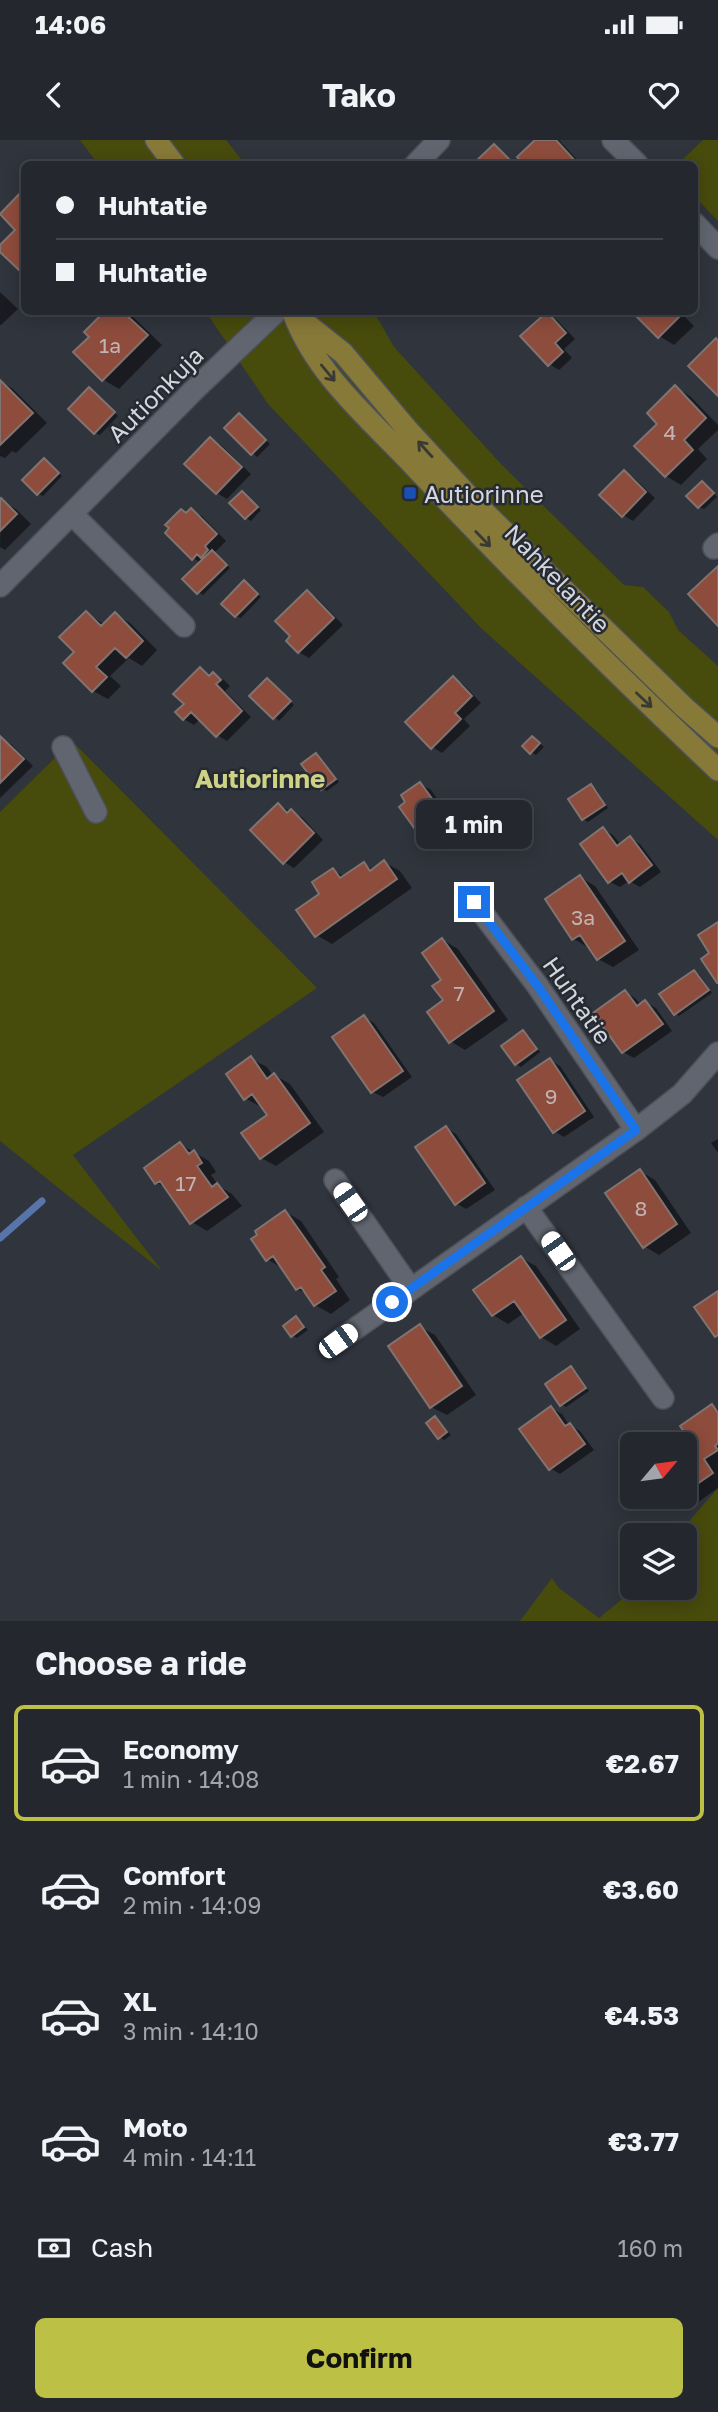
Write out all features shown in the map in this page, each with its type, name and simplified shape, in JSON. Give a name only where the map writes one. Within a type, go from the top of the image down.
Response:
[{"type":"main road","points":[[156,140],[172,161]]},
{"type":"main road","name":"Nahkelantie","points":[[288,315],[323,369],[476,532],[600,659],[718,770]]},
{"type":"main road","name":"Nahkelantie","points":[[290,315],[343,353],[407,429],[475,503],[718,737]]},
{"type":"street","points":[[419,161],[439,140]]},
{"type":"street","points":[[613,140],[633,161]]},
{"type":"street","points":[[698,227],[718,248]]},
{"type":"street","name":"Autionkuja","points":[[0,586],[193,391],[285,315]]},
{"type":"street","points":[[73,515],[184,626]]},
{"type":"street","points":[[63,747],[96,812]]},
{"type":"street","name":"Huhtatie","points":[[474,902],[537,985],[636,1130]]},
{"type":"street","points":[[338,1341],[636,1130],[682,1094],[718,1053]]},
{"type":"street","points":[[335,1181],[410,1289]]},
{"type":"street","points":[[526,1207],[663,1398]]},
{"type":"shaded area","points":[[80,140],[226,140],[243,161],[96,161]]},
{"type":"shaded area","points":[[703,140],[718,140],[718,221],[698,200],[698,161],[681,161]]},
{"type":"shaded area","points":[[208,315],[376,315],[394,347],[502,465],[624,585],[643,587],[669,612],[678,630],[718,666],[718,840],[482,629],[268,404]]},
{"type":"shaded area","points":[[72,741],[317,988],[73,1155],[162,1271],[0,1141],[0,812]]},
{"type":"shaded area","points":[[718,1488],[718,1621],[520,1621],[552,1578],[559,1588],[599,1618],[621,1600],[697,1600],[697,1523],[687,1523]]},
{"type":"building","points":[[535,140],[556,140],[575,161],[520,161],[517,157]]},
{"type":"building","points":[[494,144],[511,161],[476,161]]},
{"type":"building","points":[[21,192],[19,270],[0,252],[0,245],[15,230],[0,214]]},
{"type":"building","points":[[101,315],[126,315],[148,335],[102,381],[73,352],[89,337],[84,332]]},
{"type":"building","points":[[544,315],[550,315],[566,333],[555,343],[563,352],[548,366],[520,336]]},
{"type":"building","points":[[635,315],[680,316],[658,338]]},
{"type":"building","points":[[716,338],[718,341],[718,396],[688,366]]},
{"type":"building","points":[[0,380],[33,413],[0,445]]},
{"type":"building","points":[[675,385],[706,418],[684,440],[693,450],[665,477],[634,446],[657,424],[647,413]]},
{"type":"building","points":[[89,387],[115,412],[94,434],[68,409]]},
{"type":"building","points":[[239,413],[266,440],[251,455],[224,428]]},
{"type":"building","points":[[210,437],[242,467],[216,494],[184,464]]},
{"type":"building","points":[[44,458],[59,473],[37,495],[22,480]]},
{"type":"building","points":[[624,470],[646,492],[622,517],[599,495]]},
{"type":"building","points":[[702,481],[714,493],[698,508],[686,496]]},
{"type":"building","points":[[242,491],[258,507],[245,519],[229,503]]},
{"type":"building","points":[[0,499],[17,514],[0,531]]},
{"type":"building","points":[[191,508],[217,534],[205,546],[208,550],[201,558],[197,554],[192,560],[165,533],[169,528],[165,525],[181,509],[186,513]]},
{"type":"building","points":[[212,550],[227,565],[197,594],[182,579]]},
{"type":"building","points":[[718,566],[718,626],[688,594]]},
{"type":"building","points":[[244,580],[258,594],[235,617],[221,604]]},
{"type":"building","points":[[307,590],[334,618],[298,653],[286,641],[290,636],[275,621]]},
{"type":"building","points":[[86,611],[101,626],[115,612],[143,641],[126,658],[115,648],[96,667],[107,677],[92,692],[63,663],[74,652],[59,637]]},
{"type":"building","points":[[200,667],[209,676],[213,672],[221,680],[216,684],[242,711],[216,737],[191,712],[183,720],[175,712],[184,704],[173,694]]},
{"type":"building","points":[[453,676],[472,696],[455,713],[461,719],[431,749],[405,722]]},
{"type":"building","points":[[267,678],[291,701],[273,719],[249,696]]},
{"type":"building","points":[[0,736],[24,759],[0,783]]},
{"type":"building","points":[[532,736],[540,743],[530,754],[522,746]]},
{"type":"building","points":[[316,753],[336,779],[321,790],[301,764]]},
{"type":"building","points":[[420,782],[441,811],[415,829],[399,807],[405,802],[401,795]]},
{"type":"building","points":[[591,784],[605,805],[582,820],[568,799]]},
{"type":"building","points":[[278,803],[287,813],[291,809],[314,833],[283,864],[250,830]]},
{"type":"building","points":[[603,827],[617,846],[630,836],[652,865],[629,883],[622,873],[608,883],[580,844]]},
{"type":"building","points":[[384,860],[397,879],[315,937],[296,910],[319,894],[312,882],[333,868],[340,878],[364,862],[370,871]]},
{"type":"building","points":[[580,875],[625,941],[597,960],[580,935],[572,940],[545,899]]},
{"type":"building","points":[[718,922],[717,983],[701,959],[709,953],[698,935]]},
{"type":"building","points":[[442,938],[494,1011],[449,1043],[427,1012],[443,1000],[432,986],[441,980],[422,953]]},
{"type":"building","points":[[694,970],[709,990],[674,1015],[659,994]]},
{"type":"building","points":[[625,990],[637,1006],[645,1000],[663,1024],[622,1053],[593,1013]]},
{"type":"building","points":[[364,1015],[403,1071],[371,1093],[332,1037]]},
{"type":"building","points":[[523,1030],[537,1049],[515,1065],[501,1046]]},
{"type":"building","points":[[251,1056],[267,1079],[274,1073],[310,1123],[260,1159],[241,1133],[267,1115],[252,1094],[244,1100],[226,1074]]},
{"type":"building","points":[[550,1058],[585,1111],[553,1133],[517,1080]]},
{"type":"building","points":[[446,1126],[485,1183],[455,1205],[415,1147]]},
{"type":"building","points":[[180,1142],[189,1154],[194,1150],[202,1163],[197,1166],[212,1187],[217,1183],[228,1197],[190,1224],[160,1181],[155,1184],[144,1168]]},
{"type":"building","points":[[640,1169],[677,1224],[643,1248],[605,1193]]},
{"type":"building","points":[[285,1210],[325,1267],[321,1270],[336,1291],[314,1306],[301,1287],[296,1290],[273,1256],[266,1261],[251,1239],[257,1235],[255,1231]]},
{"type":"building","points":[[521,1256],[566,1320],[540,1338],[514,1301],[492,1316],[473,1290]]},
{"type":"building","points":[[718,1291],[718,1335],[715,1337],[694,1307]]},
{"type":"building","points":[[296,1316],[304,1327],[291,1337],[283,1326]]},
{"type":"building","points":[[420,1324],[462,1386],[430,1408],[388,1346]]},
{"type":"building","points":[[571,1366],[586,1388],[560,1406],[545,1384]]},
{"type":"building","points":[[712,1404],[718,1413],[718,1443],[715,1446],[718,1450],[704,1459],[713,1473],[697,1484],[697,1432],[684,1432],[680,1426]]},
{"type":"building","points":[[551,1406],[565,1426],[570,1423],[585,1444],[549,1470],[519,1429]]},
{"type":"building","points":[[435,1416],[447,1432],[438,1439],[426,1423]]},
{"type":"waterway","points":[[0,1238],[42,1201]]},
{"type":"place","name":"Autiorinne","points":[[410,493]]},
{"type":"district","name":"Autiorinne","points":[[260,778]]},
{"type":"route","points":[[392,1302],[636,1130],[537,985],[474,902]]}]
